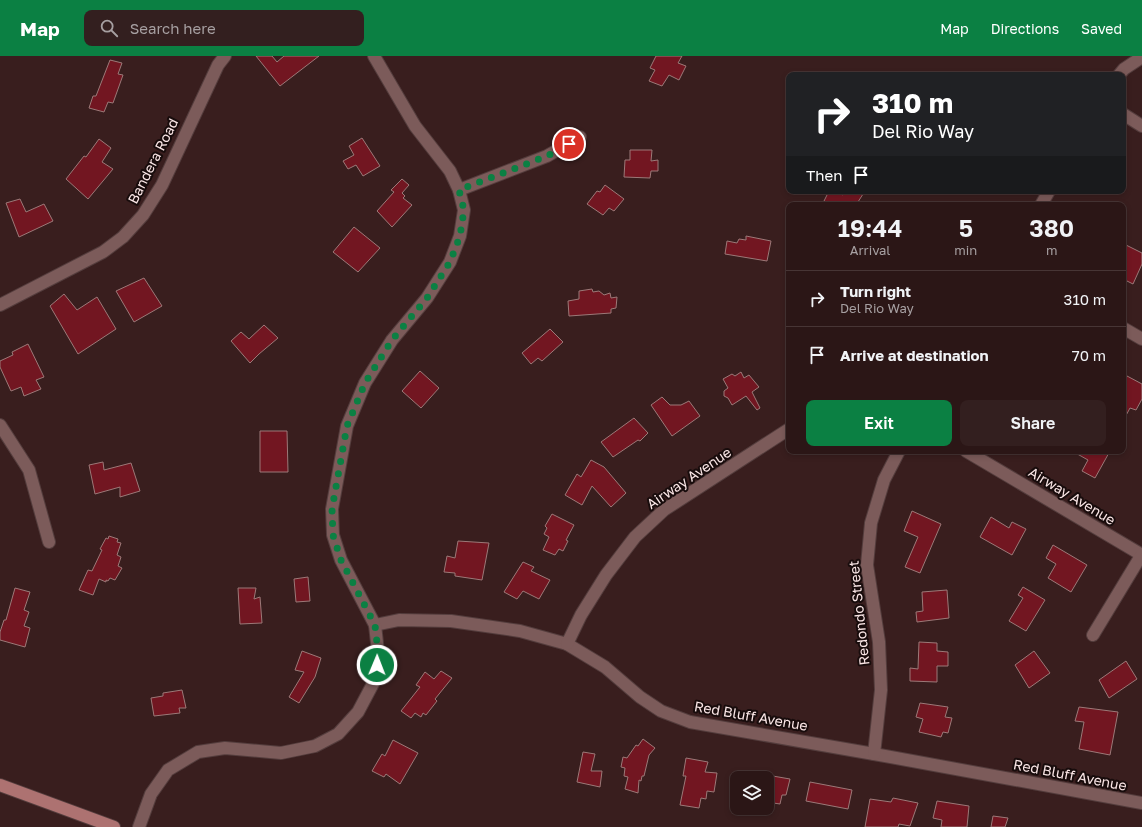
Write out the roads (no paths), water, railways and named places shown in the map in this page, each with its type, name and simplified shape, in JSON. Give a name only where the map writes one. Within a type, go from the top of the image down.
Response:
[{"type":"main road","points":[[0,784],[114,827]]},
{"type":"street","name":"Bandera Road","points":[[0,305],[103,252],[123,237],[143,215],[162,185],[218,66],[225,56]]},
{"type":"street","points":[[139,827],[151,794],[168,770],[198,752],[225,748],[281,753],[315,746],[338,734],[358,712],[376,678],[378,652],[375,625],[341,560],[333,535],[332,509],[347,426],[369,377],[392,340],[427,298],[450,262],[460,236],[464,210],[459,190],[450,171],[415,126],[374,56]]},
{"type":"street","points":[[1122,72],[1142,57]]},
{"type":"street","points":[[1126,116],[1142,126]]},
{"type":"street","points":[[459,190],[547,156],[580,137]]},
{"type":"street","points":[[1126,330],[1142,339]]},
{"type":"street","points":[[0,425],[29,470],[49,542]]},
{"type":"street","name":"Airway Avenue","points":[[567,644],[581,615],[606,575],[635,536],[664,510],[786,431]]},
{"type":"street","name":"Redondo Street","points":[[874,754],[881,690],[879,642],[867,565],[871,523],[884,480],[897,454]]},
{"type":"street","name":"Airway Avenue","points":[[971,454],[1142,554]]},
{"type":"street","points":[[1093,635],[1142,554]]},
{"type":"street","name":"Red Bluff Avenue","points":[[375,625],[399,620],[451,621],[520,631],[567,644],[605,667],[640,697],[662,711],[690,722],[874,754],[1142,804]]}]
